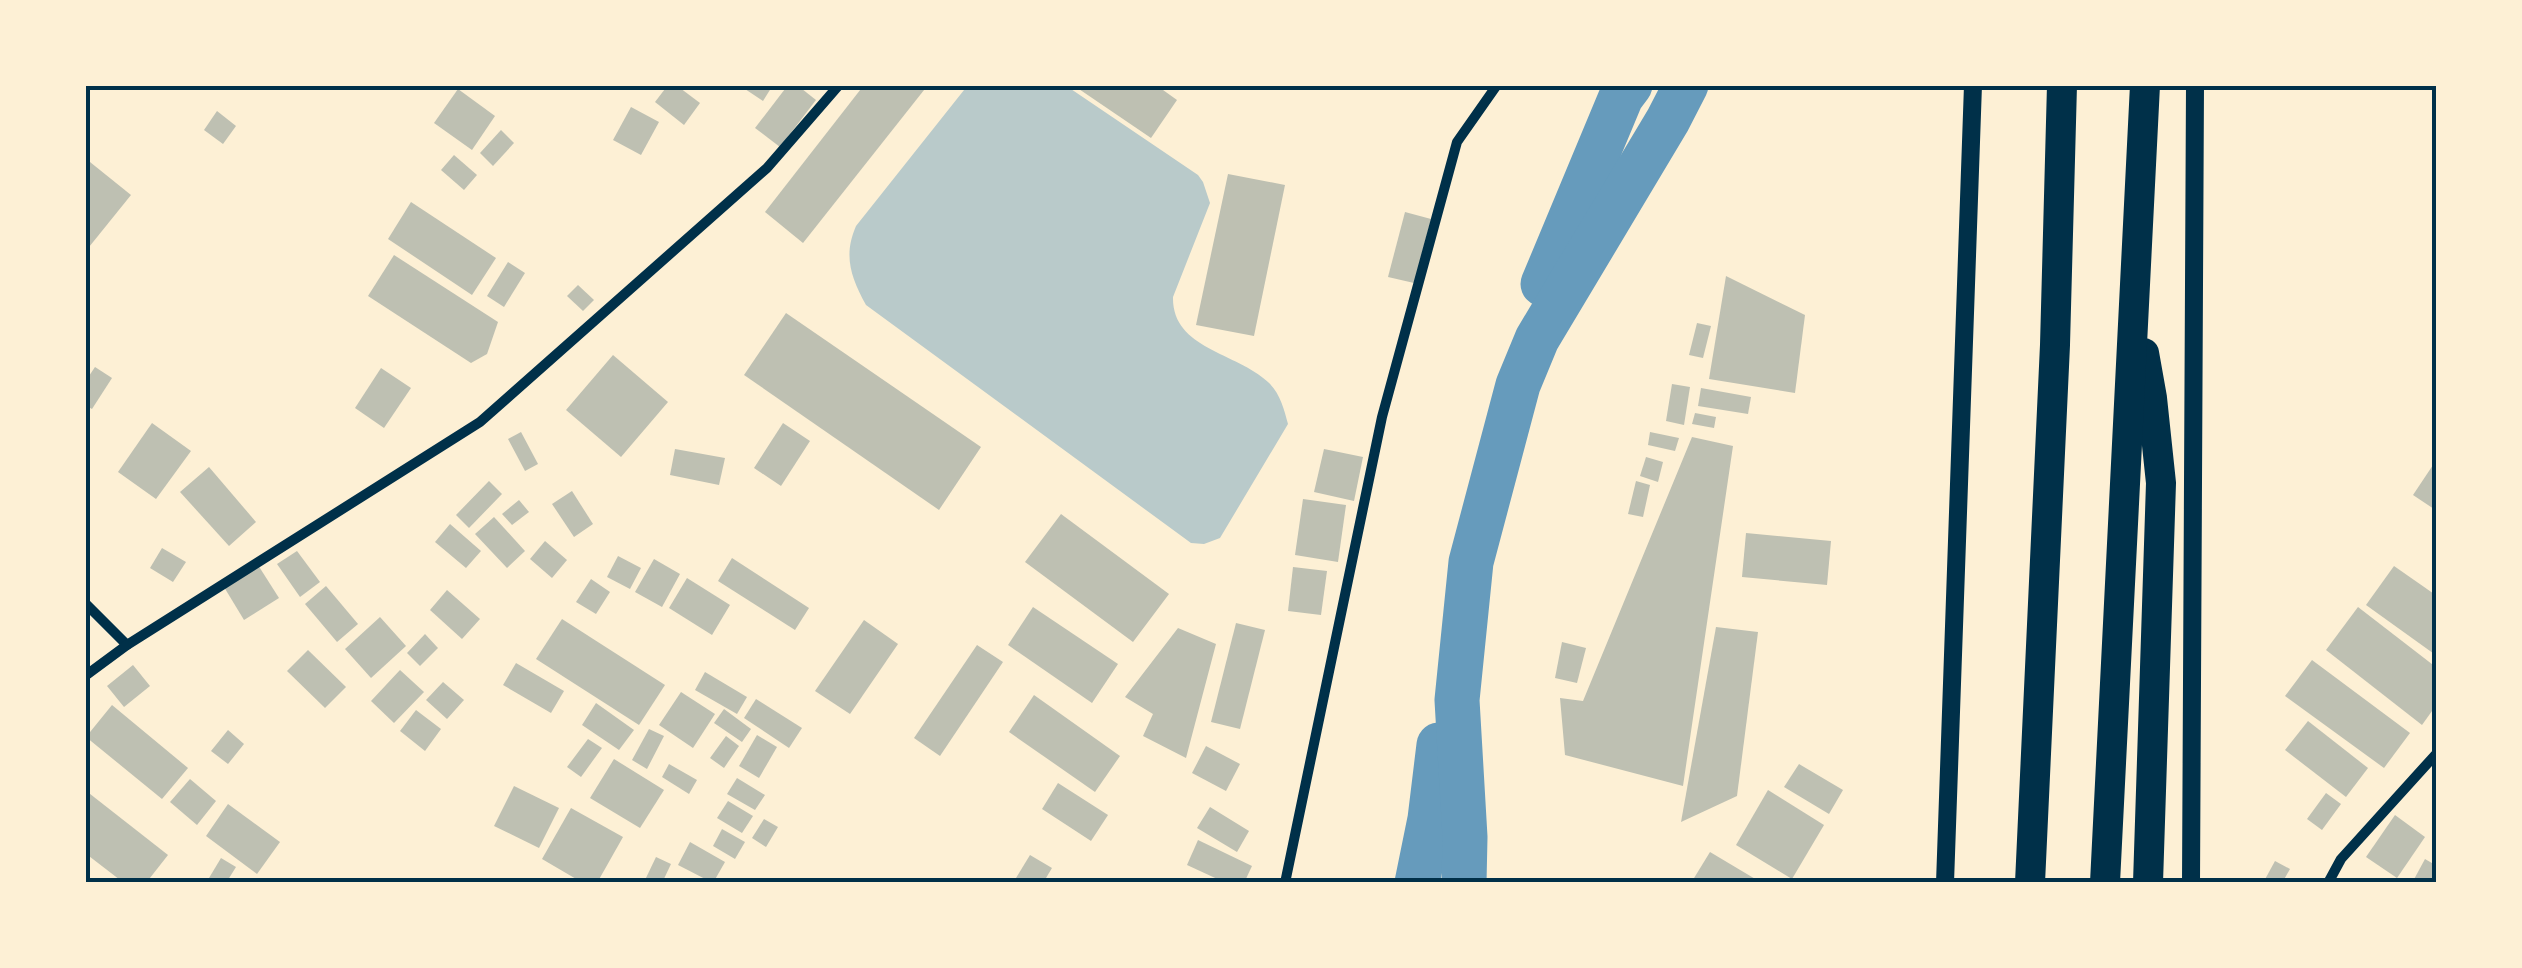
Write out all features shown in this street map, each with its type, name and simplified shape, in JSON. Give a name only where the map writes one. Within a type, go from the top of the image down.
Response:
[{"type":"highway","points":[[2030,883],[2055,345],[2062,85]]},
{"type":"highway","points":[[2105,883],[2145,85]]},
{"type":"highway","points":[[2134,301],[2152,398],[2161,483],[2148,883]]},
{"type":"street","points":[[85,676],[127,645],[480,422],[767,168],[840,85]]},
{"type":"street","points":[[1285,883],[1382,417],[1457,142],[1498,85]]},
{"type":"street","points":[[2191,883],[2195,85]]},
{"type":"street","points":[[1945,883],[1972,92]]},
{"type":"street","points":[[85,603],[127,645]]},
{"type":"street","points":[[2328,883],[2341,859],[2437,753]]},
{"type":"shaded area","points":[[968,85],[1065,85],[1203,182],[1210,203],[1173,297],[1175,314],[1194,339],[1268,382],[1279,396],[1288,424],[1220,538],[1204,544],[1191,543],[866,305],[850,266],[856,226]]},
{"type":"building","points":[[668,85],[676,85],[700,103],[684,125],[655,102]]},
{"type":"building","points":[[739,85],[773,85],[763,101]]},
{"type":"building","points":[[788,85],[797,85],[816,100],[780,147],[755,128]]},
{"type":"building","points":[[864,85],[928,85],[803,243],[765,212]]},
{"type":"building","points":[[1073,85],[1156,85],[1177,100],[1151,138]]},
{"type":"building","points":[[458,89],[495,116],[472,150],[434,123]]},
{"type":"building","points":[[631,107],[659,122],[641,155],[613,140]]},
{"type":"building","points":[[217,111],[236,126],[223,144],[204,130]]},
{"type":"building","points":[[501,130],[514,143],[493,166],[480,153]]},
{"type":"building","points":[[454,155],[477,175],[464,190],[441,170]]},
{"type":"building","points":[[85,158],[131,195],[85,252]]},
{"type":"building","points":[[1228,174],[1285,185],[1254,336],[1196,325]]},
{"type":"building","points":[[411,202],[496,258],[472,295],[388,239]]},
{"type":"building","points":[[1405,212],[1431,219],[1414,283],[1388,277]]},
{"type":"building","points":[[394,255],[498,322],[487,354],[471,363],[368,296]]},
{"type":"building","points":[[508,262],[525,273],[504,307],[487,296]]},
{"type":"building","points":[[1726,276],[1805,315],[1795,393],[1709,379]]},
{"type":"building","points":[[578,285],[594,300],[583,311],[567,296]]},
{"type":"building","points":[[786,313],[981,447],[939,510],[744,375]]},
{"type":"building","points":[[1697,323],[1711,326],[1703,358],[1689,355]]},
{"type":"building","points":[[613,355],[668,402],[621,457],[566,410]]},
{"type":"building","points":[[95,367],[112,378],[92,409],[85,405],[85,382]]},
{"type":"building","points":[[381,368],[411,388],[384,428],[355,408]]},
{"type":"building","points":[[1672,384],[1690,387],[1684,425],[1666,421]]},
{"type":"building","points":[[1701,388],[1751,397],[1748,414],[1698,406]]},
{"type":"building","points":[[1695,413],[1716,417],[1714,428],[1692,424]]},
{"type":"building","points":[[152,423],[191,451],[156,499],[118,472]]},
{"type":"building","points":[[783,423],[810,441],[781,486],[754,468]]},
{"type":"building","points":[[521,432],[538,464],[525,471],[508,439]]},
{"type":"building","points":[[1650,432],[1679,438],[1675,451],[1648,445]]},
{"type":"building","points":[[1692,437],[1733,446],[1683,786],[1565,755],[1560,698],[1583,701]]},
{"type":"building","points":[[675,449],[725,458],[719,485],[670,475]]},
{"type":"building","points":[[1324,449],[1363,457],[1354,501],[1314,492]]},
{"type":"building","points":[[1646,457],[1663,462],[1658,482],[1640,476]]},
{"type":"building","points":[[2437,459],[2437,511],[2413,495]]},
{"type":"building","points":[[209,467],[256,522],[229,546],[180,492]]},
{"type":"building","points":[[489,481],[502,494],[469,528],[456,515]]},
{"type":"building","points":[[1636,481],[1650,485],[1643,517],[1628,514]]},
{"type":"building","points":[[572,491],[593,524],[574,537],[552,504]]},
{"type":"building","points":[[1303,499],[1346,505],[1338,562],[1295,555]]},
{"type":"building","points":[[519,500],[529,512],[512,525],[502,514]]},
{"type":"building","points":[[1061,514],[1169,594],[1133,642],[1025,562]]},
{"type":"building","points":[[494,517],[525,551],[507,568],[475,534]]},
{"type":"building","points":[[450,524],[481,551],[466,568],[435,542]]},
{"type":"building","points":[[1746,533],[1831,541],[1827,585],[1742,577]]},
{"type":"building","points":[[545,541],[567,560],[552,578],[530,559]]},
{"type":"building","points":[[162,548],[186,562],[173,582],[150,568]]},
{"type":"building","points":[[297,551],[320,582],[300,597],[277,564]]},
{"type":"building","points":[[618,556],[641,568],[630,589],[607,577]]},
{"type":"building","points":[[732,558],[809,608],[795,630],[718,581]]},
{"type":"building","points":[[654,559],[680,574],[662,607],[635,592]]},
{"type":"building","points":[[258,565],[279,598],[244,620],[224,587]]},
{"type":"building","points":[[2394,566],[2437,596],[2437,656],[2366,605]]},
{"type":"building","points":[[1293,567],[1327,571],[1321,615],[1288,611]]},
{"type":"building","points":[[687,578],[730,605],[712,635],[669,608]]},
{"type":"building","points":[[591,579],[610,592],[596,614],[576,602]]},
{"type":"building","points":[[326,586],[358,624],[337,642],[305,604]]},
{"type":"building","points":[[447,590],[480,619],[462,639],[430,610]]},
{"type":"building","points":[[1033,607],[1118,664],[1092,703],[1008,645]]},
{"type":"building","points":[[2358,607],[2437,668],[2437,704],[2422,725],[2326,650]]},
{"type":"building","points":[[380,617],[406,646],[371,678],[345,649]]},
{"type":"building","points":[[562,619],[665,685],[639,725],[536,659]]},
{"type":"building","points":[[864,620],[898,644],[850,714],[815,691]]},
{"type":"building","points":[[1236,623],[1265,630],[1240,729],[1211,722]]},
{"type":"building","points":[[1716,627],[1758,632],[1737,796],[1681,822]]},
{"type":"building","points":[[1178,628],[1216,644],[1186,758],[1143,736],[1153,714],[1125,697]]},
{"type":"building","points":[[425,634],[438,648],[420,666],[407,653]]},
{"type":"building","points":[[1562,642],[1586,648],[1577,683],[1555,678]]},
{"type":"building","points":[[977,645],[1003,662],[940,756],[914,738]]},
{"type":"building","points":[[308,650],[346,687],[325,708],[287,671]]},
{"type":"building","points":[[2312,660],[2410,733],[2384,768],[2285,696]]},
{"type":"building","points":[[516,663],[564,691],[551,713],[503,685]]},
{"type":"building","points":[[133,665],[150,686],[124,707],[107,686]]},
{"type":"building","points":[[400,670],[424,692],[394,723],[371,701]]},
{"type":"building","points":[[705,672],[747,697],[737,714],[695,690]]},
{"type":"building","points":[[443,682],[464,700],[447,719],[426,700]]},
{"type":"building","points":[[681,692],[715,714],[693,748],[659,725]]},
{"type":"building","points":[[1034,695],[1120,756],[1095,792],[1009,732]]},
{"type":"building","points":[[756,699],[802,728],[789,748],[744,718]]},
{"type":"building","points":[[596,703],[634,730],[619,750],[582,725]]},
{"type":"building","points":[[112,705],[188,768],[162,799],[86,737]]},
{"type":"building","points":[[724,709],[751,729],[742,742],[714,723]]},
{"type":"building","points":[[416,710],[441,729],[425,751],[400,731]]},
{"type":"building","points":[[2308,721],[2368,768],[2346,797],[2285,750]]},
{"type":"building","points":[[649,729],[664,736],[647,769],[632,760]]},
{"type":"building","points":[[228,730],[244,744],[228,764],[211,751]]},
{"type":"building","points":[[757,735],[777,747],[759,778],[739,766]]},
{"type":"building","points":[[726,736],[739,746],[724,768],[710,758]]},
{"type":"building","points":[[588,739],[602,748],[581,777],[567,767]]},
{"type":"building","points":[[1206,746],[1240,764],[1226,791],[1192,773]]},
{"type":"building","points":[[614,759],[664,790],[640,828],[590,798]]},
{"type":"building","points":[[669,764],[697,780],[689,794],[662,777]]},
{"type":"building","points":[[1799,764],[1843,790],[1829,814],[1784,787]]},
{"type":"building","points":[[737,778],[765,795],[755,810],[727,794]]},
{"type":"building","points":[[190,779],[216,801],[197,825],[170,802]]},
{"type":"building","points":[[1058,783],[1108,815],[1091,841],[1042,809]]},
{"type":"building","points":[[514,786],[559,808],[539,848],[494,826]]},
{"type":"building","points":[[85,790],[168,855],[146,883],[124,883],[85,853]]},
{"type":"building","points":[[1768,790],[1824,825],[1792,879],[1736,845]]},
{"type":"building","points":[[2326,793],[2341,804],[2322,830],[2307,819]]},
{"type":"building","points":[[728,801],[753,816],[742,833],[717,818]]},
{"type":"building","points":[[228,804],[280,842],[257,874],[206,836]]},
{"type":"building","points":[[1210,807],[1249,831],[1237,852],[1197,828]]},
{"type":"building","points":[[571,808],[623,837],[597,883],[583,883],[542,859]]},
{"type":"building","points":[[2395,815],[2425,837],[2397,878],[2366,857]]},
{"type":"building","points":[[764,819],[778,827],[766,847],[752,838]]},
{"type":"building","points":[[722,829],[745,842],[735,859],[713,846]]},
{"type":"building","points":[[1198,840],[1252,866],[1244,883],[1226,883],[1187,865]]},
{"type":"building","points":[[690,842],[725,862],[713,883],[678,865]]},
{"type":"building","points":[[1710,852],[1762,883],[1691,883]]},
{"type":"building","points":[[1030,855],[1052,868],[1043,883],[1013,883]]},
{"type":"building","points":[[656,857],[671,864],[662,883],[650,883],[645,880]]},
{"type":"building","points":[[221,858],[236,867],[226,883],[206,883]]},
{"type":"building","points":[[2425,859],[2437,866],[2437,883],[2412,883]]},
{"type":"building","points":[[2275,861],[2290,869],[2282,883],[2263,883]]},
{"type":"waterway","points":[[1543,284],[1621,97],[1630,85]]},
{"type":"waterway","points":[[1464,883],[1457,700],[1471,562],[1518,385],[1537,339],[1686,85]]},
{"type":"waterway","points":[[1417,883],[1439,745]]}]
